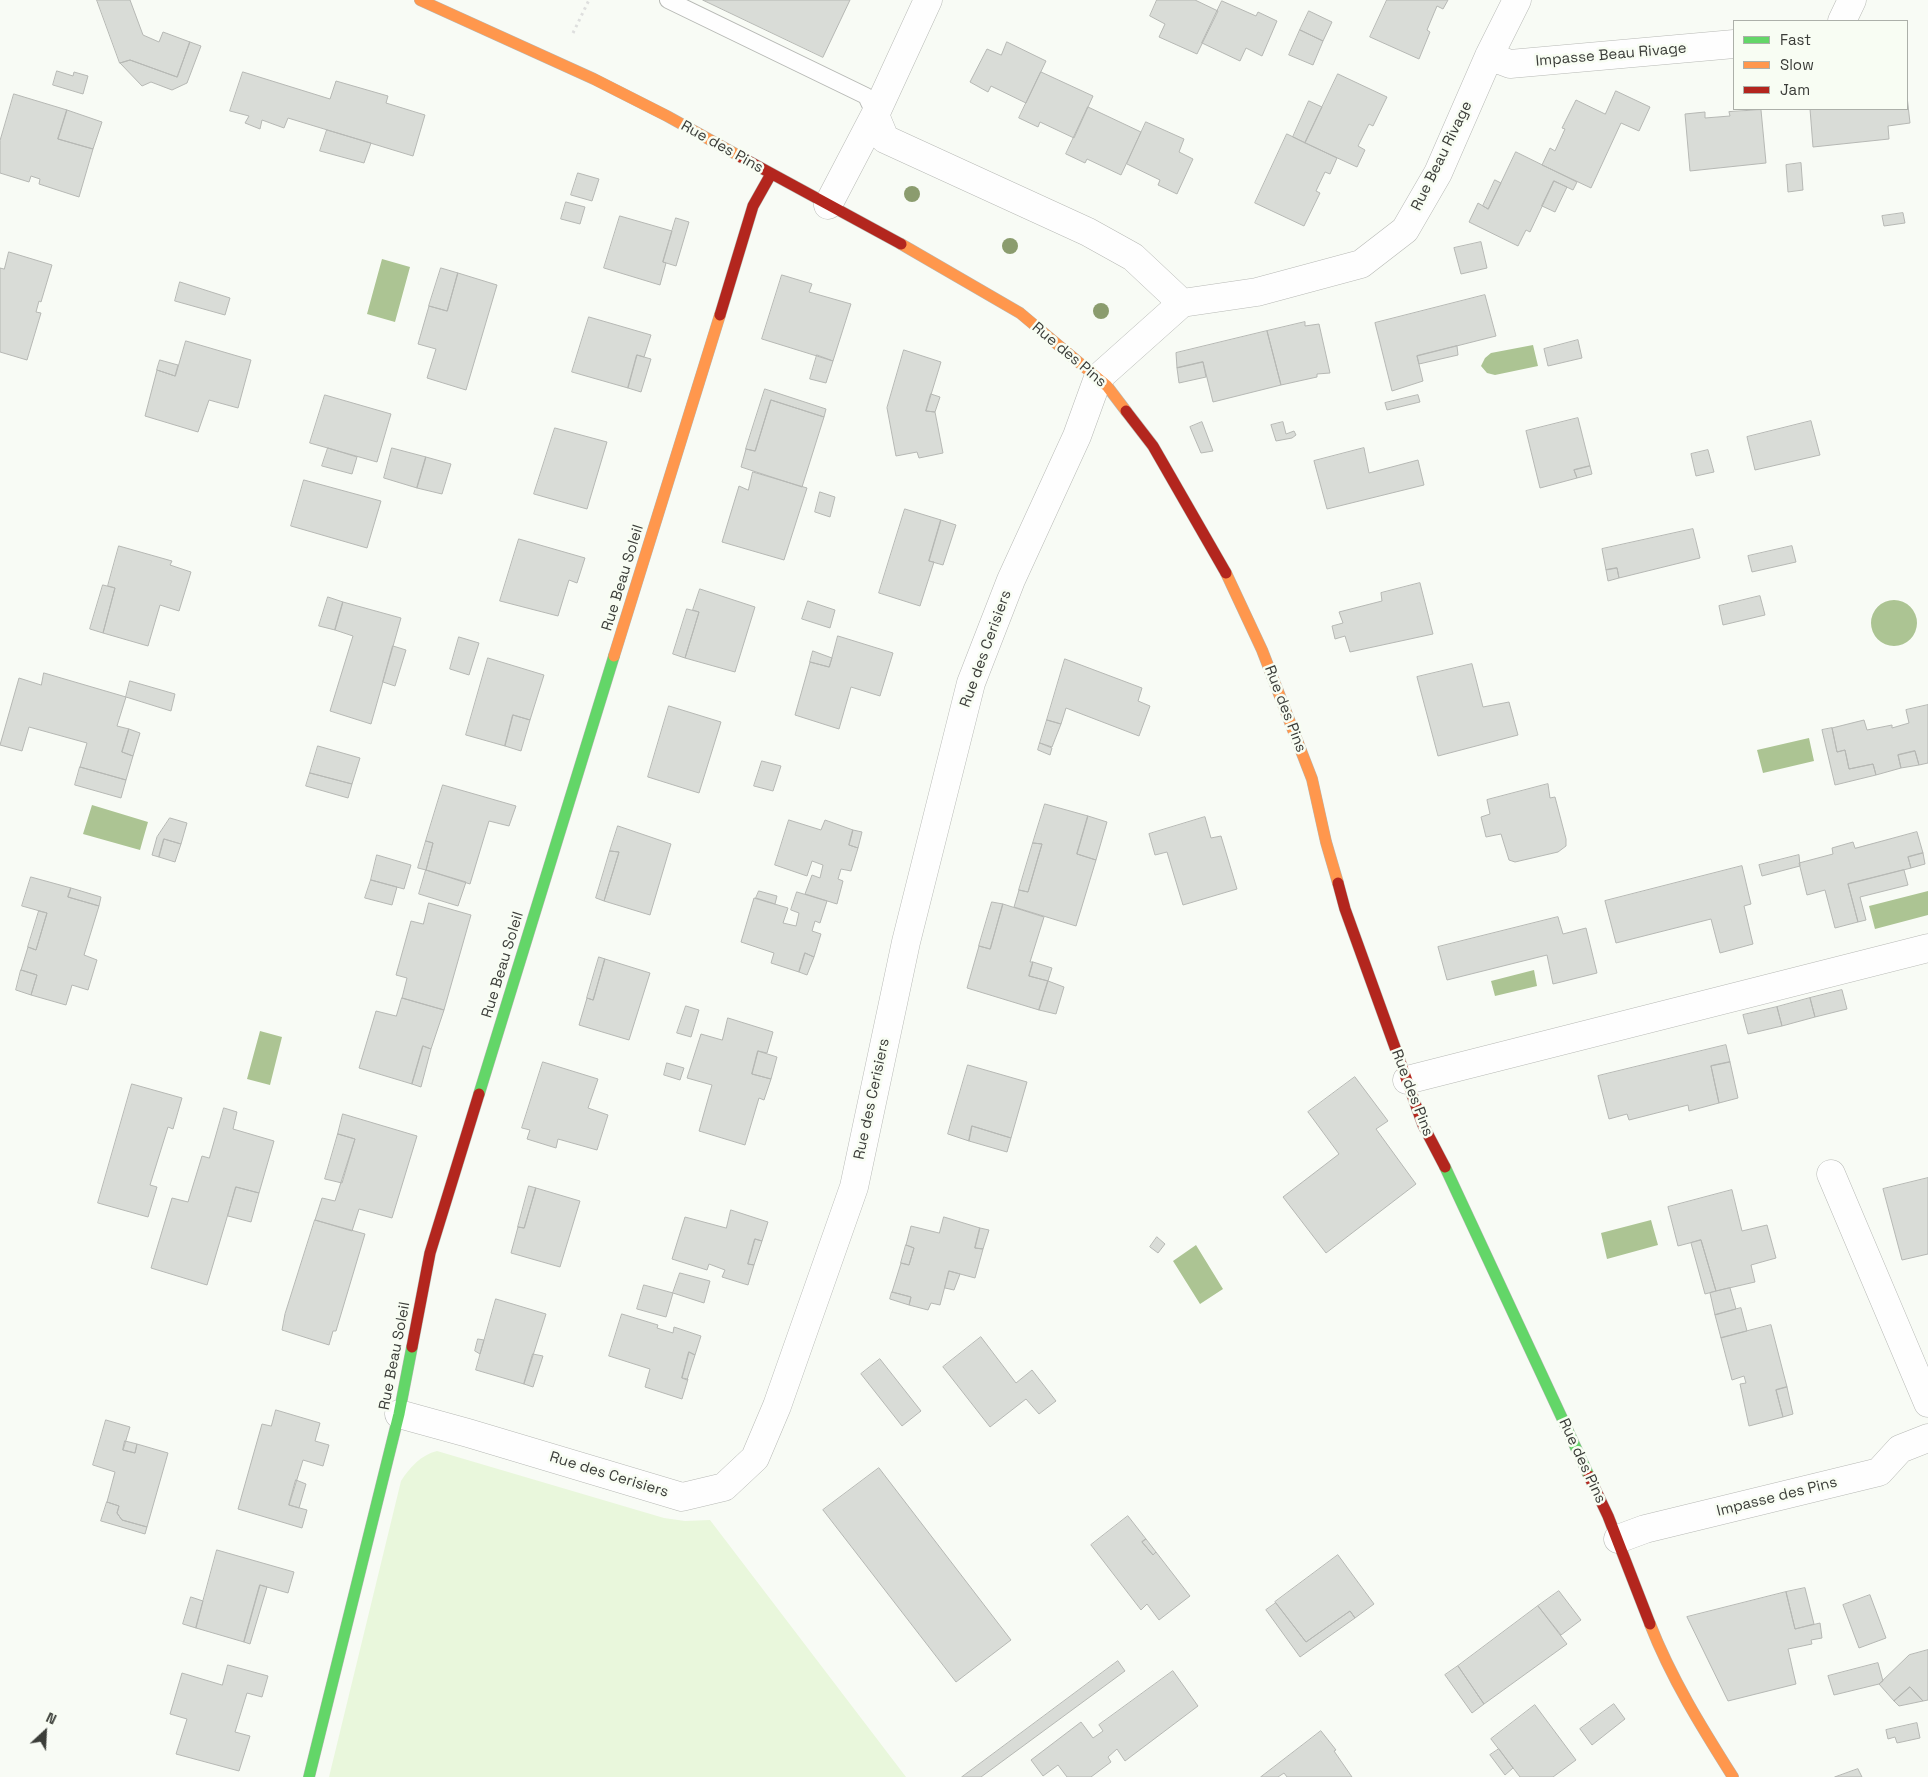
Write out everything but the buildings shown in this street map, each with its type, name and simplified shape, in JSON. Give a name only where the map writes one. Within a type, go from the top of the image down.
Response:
[{"type":"street","name":"Rue des Pins","points":[[420,0],[631,97],[913,250],[1020,313],[1107,386],[1153,446],[1227,575],[1262,650],[1312,779],[1326,842],[1345,909],[1432,1145],[1461,1199],[1618,1539],[1659,1648],[1703,1729],[1733,1777]]},
{"type":"street","points":[[828,205],[875,115],[928,0]]},
{"type":"street","name":"Rue Beau Rivage","points":[[1182,303],[1257,292],[1361,264],[1405,230],[1438,174],[1489,56],[1517,0]]},
{"type":"street","points":[[1842,20],[1852,0]]},
{"type":"street","name":"Impasse Beau Rivage","points":[[1489,56],[1510,64],[1733,44]]},
{"type":"street","points":[[875,115],[885,139],[1088,232],[1133,257],[1182,303],[1098,378]]},
{"type":"street","name":"Rue Beau Soleil","points":[[309,1777],[399,1414],[430,1252],[751,214],[771,174]]},
{"type":"street","name":"Rue des Cerisiers","points":[[399,1414],[682,1497],[724,1488],[755,1458],[777,1406],[854,1187],[906,942],[971,682],[1011,580],[1077,436],[1098,378]]},
{"type":"street","points":[[1407,1080],[1454,1070],[1928,948]]},
{"type":"street","points":[[1831,1174],[1928,1404]]},
{"type":"street","name":"Impasse des Pins","points":[[1618,1539],[1646,1528],[1879,1472],[1900,1449],[1928,1438]]},
{"type":"lane","points":[[668,0],[866,96],[875,115]]},
{"type":"shaded area","points":[[382,259],[410,267],[395,322],[367,314]]},
{"type":"shaded area","points":[[1533,345],[1538,366],[1495,375],[1487,373],[1481,366],[1485,358],[1491,353]]},
{"type":"shaded area","points":[[1889,600],[1899,600],[1913,610],[1917,623],[1913,636],[1907,642],[1899,646],[1889,646],[1875,636],[1871,628],[1871,618],[1881,604]]},
{"type":"shaded area","points":[[1809,738],[1814,761],[1763,773],[1757,750]]},
{"type":"shaded area","points":[[92,805],[148,822],[140,850],[83,834]]},
{"type":"shaded area","points":[[1928,891],[1928,915],[1875,929],[1869,906]]},
{"type":"shaded area","points":[[1534,970],[1537,986],[1495,996],[1491,981]]},
{"type":"shaded area","points":[[260,1031],[282,1037],[270,1085],[247,1079]]},
{"type":"shaded area","points":[[1651,1220],[1658,1245],[1607,1259],[1601,1233]]},
{"type":"shaded area","points":[[1196,1245],[1223,1289],[1200,1304],[1173,1261]]},
{"type":"shaded area","points":[[437,1451],[664,1518],[685,1521],[710,1520],[906,1777],[329,1777],[401,1481],[416,1462],[426,1455]]},
{"type":"traffic: fast","points":[[479,1094],[614,656]]},
{"type":"traffic: fast","points":[[1445,1167],[1589,1476]]},
{"type":"traffic: fast","points":[[309,1777],[399,1414],[412,1347]]},
{"type":"traffic: slow","points":[[420,0],[594,79],[667,116],[741,157]]},
{"type":"traffic: slow","points":[[901,244],[1020,313],[1107,386],[1126,411]]},
{"type":"traffic: slow","points":[[614,656],[720,315]]},
{"type":"traffic: slow","points":[[1226,573],[1262,650],[1312,779],[1326,842],[1338,883]]},
{"type":"traffic: slow","points":[[1650,1624],[1677,1683],[1733,1777]]},
{"type":"traffic: jam","points":[[741,157],[901,244]]},
{"type":"traffic: jam","points":[[720,315],[753,206],[771,174]]},
{"type":"traffic: jam","points":[[1126,411],[1153,446],[1226,573]]},
{"type":"traffic: jam","points":[[1338,883],[1345,909],[1423,1125],[1445,1167]]},
{"type":"traffic: jam","points":[[412,1347],[430,1253],[479,1094]]},
{"type":"traffic: jam","points":[[1589,1476],[1608,1516],[1650,1624]]}]
